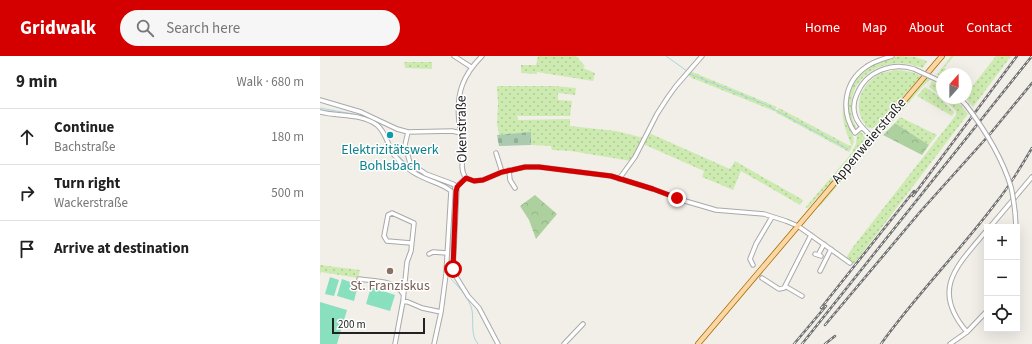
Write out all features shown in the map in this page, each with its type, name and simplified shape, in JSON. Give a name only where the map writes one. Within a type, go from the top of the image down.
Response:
[{"type":"main road","name":"Appenweierstraße","points":[[698,344],[942,56]]},
{"type":"street","points":[[454,56],[471,67]]},
{"type":"street","name":"Okenstraße","points":[[454,188],[466,178],[463,172],[462,163],[465,140],[461,133],[459,121],[458,97],[471,67],[482,56]]},
{"type":"street","points":[[619,179],[640,149],[664,103],[676,86],[702,56]]},
{"type":"street","points":[[862,127],[854,133],[848,120],[846,103],[851,85],[858,74],[866,67],[876,61],[892,56]]},
{"type":"street","points":[[872,137],[862,127],[855,115],[854,107],[858,92],[866,79],[881,70],[901,66],[914,69],[936,80]]},
{"type":"street","points":[[320,100],[361,112],[397,129],[408,132],[452,131],[461,133]]},
{"type":"street","points":[[965,104],[986,132],[999,156],[1012,188],[1016,224]]},
{"type":"street","points":[[320,112],[354,116],[370,121],[378,126],[394,154],[400,161],[417,175],[454,188]]},
{"type":"street","points":[[408,132],[405,145],[408,158],[412,166],[426,174],[453,184],[453,269],[468,296],[479,308],[498,344]]},
{"type":"street","points":[[496,153],[502,172]]},
{"type":"street","points":[[466,178],[474,181],[483,180],[509,170],[525,167],[539,167],[580,171],[619,179],[716,210],[764,214],[798,226],[850,263]]},
{"type":"street","points":[[509,170],[510,180],[515,188]]},
{"type":"street","points":[[993,224],[1032,177]]},
{"type":"street","points":[[434,344],[441,312],[446,274],[454,188]]},
{"type":"street","points":[[395,344],[403,300],[407,262],[411,251],[414,223],[392,213],[388,214],[384,236],[387,240],[411,243]]},
{"type":"street","points":[[752,265],[750,259],[752,251],[772,217]]},
{"type":"street","points":[[967,332],[957,319],[952,309],[949,297],[950,284],[956,270],[984,234]]},
{"type":"street","points":[[762,278],[779,289],[784,288],[811,235]]},
{"type":"street","points":[[818,255],[824,244]]},
{"type":"street","points":[[820,271],[831,249]]},
{"type":"street","points":[[429,254],[433,252],[448,253]]},
{"type":"street","points":[[446,274],[455,275]]},
{"type":"street","points":[[359,279],[390,284],[397,287],[403,294]]},
{"type":"street","points":[[785,286],[802,296]]},
{"type":"street","points":[[403,300],[422,308],[441,312]]},
{"type":"street","points":[[950,344],[967,332],[984,314]]},
{"type":"street","points":[[564,344],[583,324]]},
{"type":"green space","points":[[538,56],[576,56],[585,66],[583,68],[595,73],[593,81],[537,72],[537,74],[521,73],[521,65],[536,65]]},
{"type":"green space","points":[[899,56],[915,57],[927,61],[923,68],[900,63],[880,67],[870,72],[862,79],[856,87],[852,97],[851,107],[857,129],[856,131],[848,113],[849,95],[852,86],[863,71],[871,65]]},
{"type":"green space","points":[[951,56],[954,56],[944,68],[942,68]]},
{"type":"green space","points":[[996,56],[1011,56],[973,107],[970,104],[972,104],[972,87]]},
{"type":"green space","points":[[404,62],[432,62],[432,69],[405,68]]},
{"type":"green space","points":[[897,70],[912,72],[922,76],[878,126],[871,128],[865,126],[859,111],[860,97],[863,90],[872,79],[878,75]]},
{"type":"green space","points":[[690,71],[777,107],[774,111],[692,78],[687,75]]},
{"type":"green space","points":[[927,77],[931,79],[923,86],[820,206],[817,207]]},
{"type":"green space","points":[[932,81],[936,83],[936,92],[929,87]]},
{"type":"green space","points":[[497,86],[555,86],[576,88],[575,95],[558,93],[558,100],[572,101],[570,116],[517,116],[518,120],[570,119],[570,126],[616,131],[644,138],[631,161],[571,151],[552,150],[551,146],[531,145],[531,133],[499,135],[497,127]]},
{"type":"green space","points":[[925,87],[936,94],[936,104],[946,104],[954,112],[952,116],[917,96]]},
{"type":"green space","points":[[844,101],[846,117],[854,139],[852,147],[843,119]]},
{"type":"green space","points":[[949,104],[960,104],[968,114],[854,264],[846,258],[853,247],[956,115],[956,111]]},
{"type":"green space","points":[[779,108],[852,147],[849,152],[775,112]]},
{"type":"green space","points":[[900,117],[937,135],[929,145],[895,123]]},
{"type":"green space","points":[[895,123],[929,145],[922,155],[883,135]]},
{"type":"green space","points":[[531,132],[531,145],[499,146],[497,135]]},
{"type":"green space","points":[[861,132],[866,139],[864,145],[808,208],[805,208],[851,154],[856,144],[857,134]]},
{"type":"green space","points":[[649,133],[730,169],[735,161],[803,200],[800,205],[741,171],[733,190],[702,177],[704,171],[643,144]]},
{"type":"green space","points":[[535,195],[557,214],[536,239],[529,220],[520,206]]},
{"type":"green space","points":[[320,265],[360,270],[358,278],[321,272],[320,275]]},
{"type":"green space","points":[[330,277],[339,280],[334,296],[325,294]]},
{"type":"green space","points":[[342,279],[358,285],[354,301],[337,296]]},
{"type":"green space","points":[[371,287],[395,295],[390,311],[366,304]]},
{"type":"green space","points":[[320,302],[347,310],[337,344],[320,344]]},
{"type":"waterway","points":[[666,56],[687,71]]},
{"type":"waterway","points":[[690,74],[764,104],[848,149]]},
{"type":"waterway","points":[[320,108],[358,115]]},
{"type":"waterway","points":[[389,141],[395,151],[409,165],[425,175],[453,187],[449,272]]},
{"type":"waterway","points":[[451,279],[469,301],[473,314],[473,332],[478,344]]},
{"type":"railway","points":[[913,196],[1017,56]]},
{"type":"railway","points":[[802,344],[1032,56]]},
{"type":"railway","points":[[825,325],[920,212],[990,134],[1032,83]]},
{"type":"railway","points":[[881,344],[894,326],[981,222],[1015,177],[1032,148]]},
{"type":"railway","points":[[821,308],[914,191]]},
{"type":"railway","points":[[794,344],[826,306]]},
{"type":"railway","points":[[825,344],[835,336]]},
{"type":"place","name":"Elektrizitätswerk Bohlsbach","points":[[390,135]]},
{"type":"place","name":"St. Franziskus","points":[[390,271]]},
{"type":"route","points":[[453,269],[456,192],[457,187],[466,178],[474,181],[483,180],[502,172],[525,167],[574,170],[611,176],[677,198]]}]
